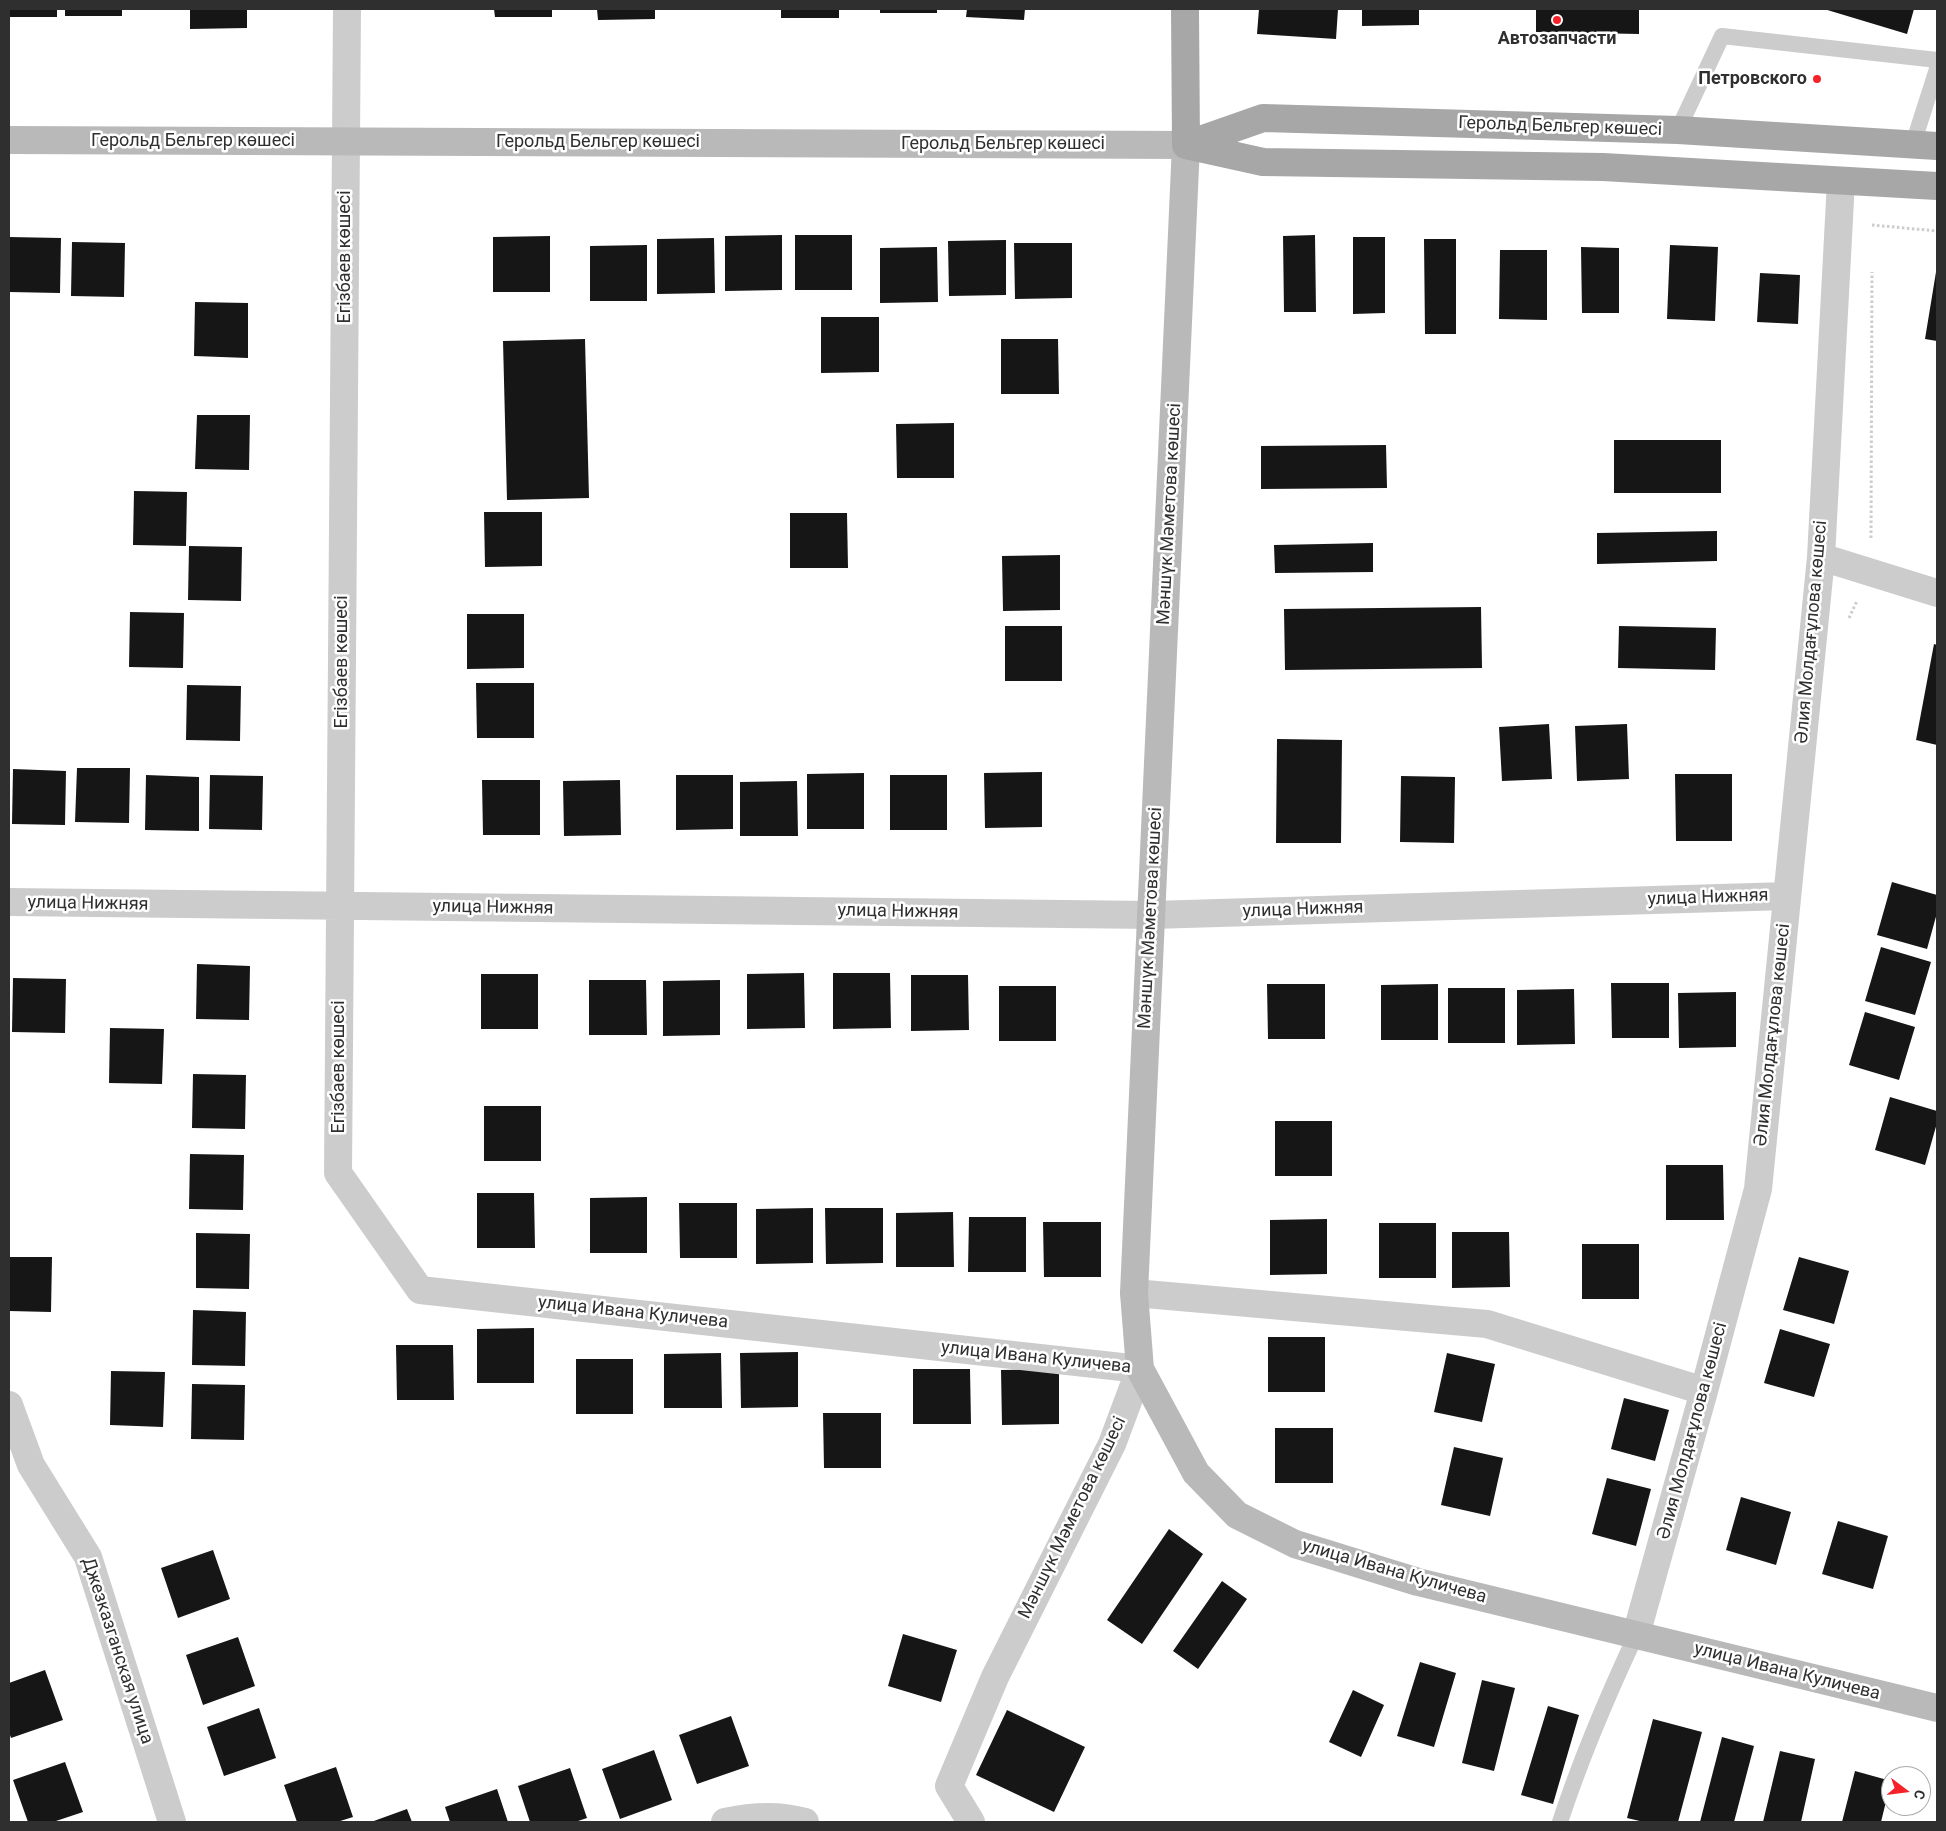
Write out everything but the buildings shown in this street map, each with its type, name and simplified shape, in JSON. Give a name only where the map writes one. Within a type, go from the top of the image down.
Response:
[{"type":"main road","name":"Мәншүк Мәметова көшесі","points":[[1185,9],[1186,145]]},
{"type":"main road","name":"Герольд Бельгер көшесі","points":[[1186,145],[1263,118],[1678,130],[1925,145]]},
{"type":"main road","name":"Герольд Бельгер көшесі","points":[[1186,145],[1263,162],[1603,167],[1937,186]]},
{"type":"street","name":"Егізбаев көшесі","points":[[347,9],[338,1173],[420,1290]]},
{"type":"street","name":"Герольд Бельгер көшесі","points":[[9,140],[1186,145]]},
{"type":"street","name":"Мәншүк Мәметова көшесі","points":[[971,1822],[950,1786],[995,1677],[1112,1444],[1140,1369],[1134,1293],[1186,145]]},
{"type":"street","name":"Әлия Молдағұлова көшесі","points":[[1636,1635],[1758,1189],[1821,557],[1841,181]]},
{"type":"street","points":[[1821,557],[1937,593]]},
{"type":"street","name":"улица Нижняя","points":[[9,902],[1152,915],[1787,896]]},
{"type":"street","name":"улица Ивана Куличева","points":[[420,1290],[1140,1369],[1196,1473],[1237,1515],[1295,1544],[1418,1582],[1937,1708]]},
{"type":"street","points":[[1134,1293],[1487,1324],[1704,1390]]},
{"type":"street","name":"Джезказганская улица","points":[[9,1405],[30,1465],[88,1557],[172,1822]]},
{"type":"street","points":[[725,1822],[751,1816],[791,1818],[805,1822]]},
{"type":"lane","points":[[1678,130],[1722,36],[1937,60]]},
{"type":"lane","points":[[1925,145],[1937,69]]},
{"type":"lane","points":[[1560,1822],[1578,1768],[1605,1700],[1636,1635]]},
{"type":"place","name":"Автозапчасти","points":[[1557,20]]},
{"type":"place","name":"Петровского","points":[[1817,79]]}]
